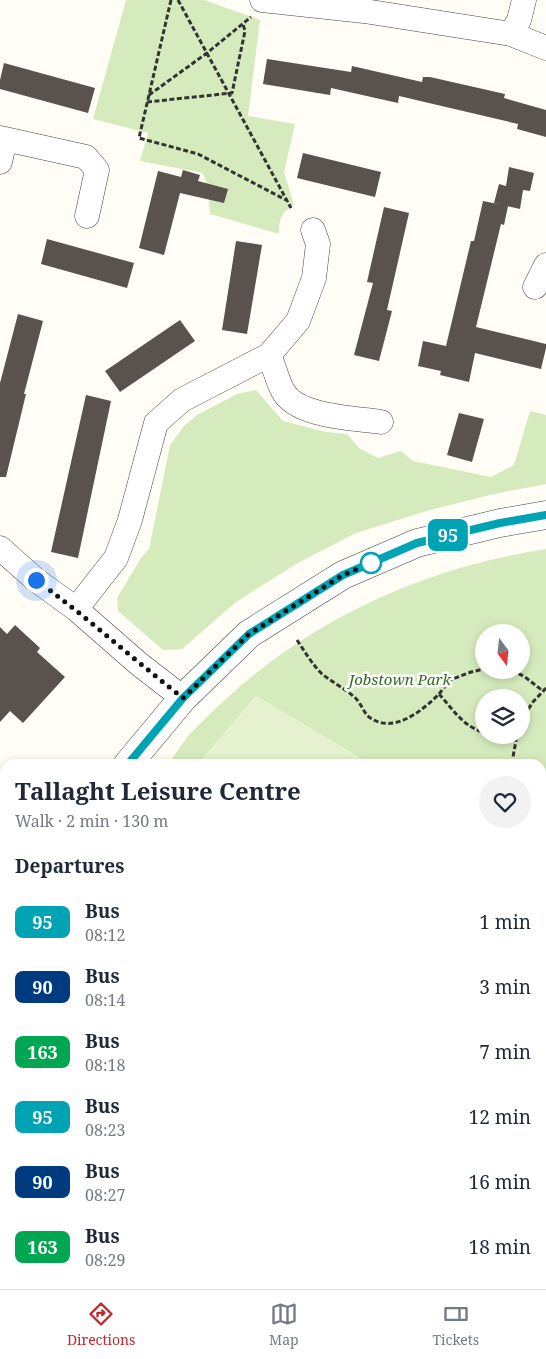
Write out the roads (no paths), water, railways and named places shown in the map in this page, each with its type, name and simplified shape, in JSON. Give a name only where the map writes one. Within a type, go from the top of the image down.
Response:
[{"type":"street","points":[[511,34],[519,20],[524,0]]},
{"type":"street","points":[[258,8],[364,11],[511,34],[546,48]]},
{"type":"street","points":[[0,162],[3,139],[86,157],[98,170],[86,216]]},
{"type":"street","points":[[76,610],[116,558],[130,520],[156,423],[182,400],[269,355],[298,321],[314,278],[318,244],[313,230]]},
{"type":"street","points":[[535,287],[546,265]]},
{"type":"street","points":[[269,355],[284,393],[300,407],[323,414],[381,422]]},
{"type":"street","points":[[132,759],[183,698],[249,634],[343,575],[417,543],[500,523],[546,515]]},
{"type":"street","points":[[0,548],[36,580],[76,610],[139,664],[183,698]]},
{"type":"park label","name":"Jobstown Park","points":[[400,680]]}]
